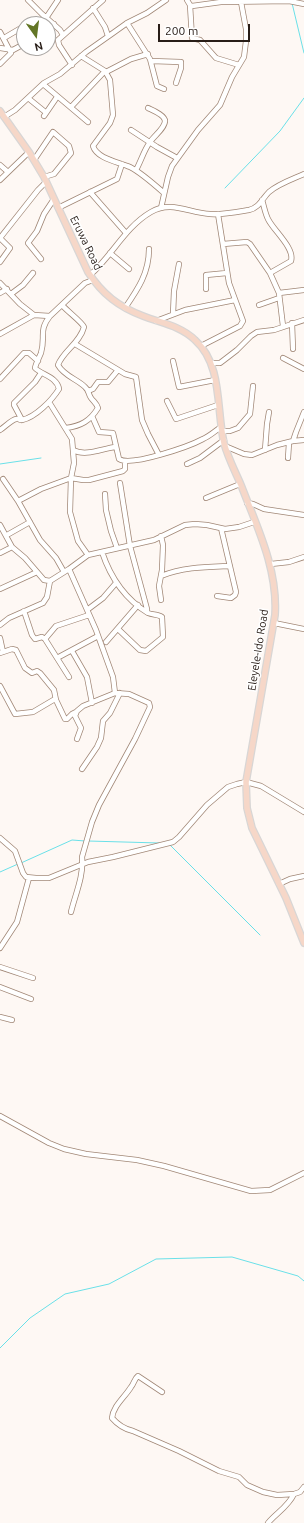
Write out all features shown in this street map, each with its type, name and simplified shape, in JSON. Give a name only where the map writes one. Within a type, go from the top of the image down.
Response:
[{"type":"main road","name":"Eruwa Road","points":[[0,112],[29,152],[45,179],[90,276],[108,297],[125,308],[175,327],[186,333],[201,346],[210,360]]},
{"type":"main road","name":"Eleyele-Ido Road","points":[[210,360],[215,380],[222,429],[230,463],[240,484],[270,564],[275,594],[274,623],[246,782],[247,808],[252,828],[279,884],[304,943]]},
{"type":"street","points":[[28,0],[44,16]]},
{"type":"street","points":[[47,16],[58,0]]},
{"type":"street","points":[[72,65],[58,44],[58,40],[103,0]]},
{"type":"street","points":[[4,117],[15,110],[43,84],[60,74],[108,36],[127,23],[147,14],[159,2],[166,0]]},
{"type":"street","points":[[188,2],[192,6],[220,2],[291,1],[304,4]]},
{"type":"street","points":[[188,2],[192,38],[200,40],[216,58],[239,65]]},
{"type":"street","points":[[161,208],[170,172],[198,130],[220,105],[244,57],[246,29],[241,2]]},
{"type":"street","points":[[93,8],[105,27],[108,36]]},
{"type":"street","points":[[127,23],[148,54],[157,84],[164,89]]},
{"type":"street","points":[[56,26],[63,35]]},
{"type":"street","points":[[4,38],[16,31]]},
{"type":"street","points":[[0,32],[11,53],[10,56],[0,64]]},
{"type":"street","points":[[0,48],[10,50],[16,47]]},
{"type":"street","points":[[71,107],[106,71],[130,59],[148,54]]},
{"type":"street","points":[[81,56],[106,71],[110,80],[113,115],[110,123],[95,142],[93,148],[109,160],[136,170],[164,193]]},
{"type":"street","points":[[151,61],[181,62],[181,68],[176,83]]},
{"type":"street","points":[[43,84],[88,122]]},
{"type":"street","points":[[28,98],[44,114],[57,97]]},
{"type":"street","points":[[136,170],[150,142],[165,122],[161,115],[148,108]]},
{"type":"street","points":[[131,130],[178,158]]},
{"type":"street","points":[[0,262],[10,248],[0,238],[45,179],[54,174],[71,153],[69,146],[53,132],[34,160]]},
{"type":"street","points":[[0,180],[29,152]]},
{"type":"street","points":[[58,208],[117,179],[122,164]]},
{"type":"street","points":[[0,165],[8,172]]},
{"type":"street","points":[[0,430],[14,420],[22,420],[40,411],[49,402],[59,387],[52,379],[35,368],[41,355],[43,344],[43,326],[50,316],[85,283],[126,233],[142,218],[161,208],[177,207],[208,214],[255,209],[273,189],[304,174]]},
{"type":"street","points":[[90,192],[126,233]]},
{"type":"street","points":[[41,258],[28,243],[37,231],[44,214],[54,199]]},
{"type":"street","points":[[262,200],[268,220],[289,249],[292,256],[291,260],[270,273]]},
{"type":"street","points":[[201,346],[241,325],[243,322],[227,273],[218,214]]},
{"type":"street","points":[[222,244],[249,242],[270,273],[279,295],[283,326]]},
{"type":"street","points":[[125,308],[141,284],[149,257],[149,249]]},
{"type":"street","points":[[110,253],[129,269]]},
{"type":"street","points":[[174,314],[174,291],[179,264]]},
{"type":"street","points":[[11,294],[23,285],[33,273]]},
{"type":"street","points":[[206,289],[206,275],[227,273]]},
{"type":"street","points":[[85,283],[90,276]]},
{"type":"street","points":[[0,283],[20,304],[34,315]]},
{"type":"street","points":[[0,293],[7,289]]},
{"type":"street","points":[[258,305],[279,295],[304,290]]},
{"type":"street","points":[[156,320],[189,308],[235,300]]},
{"type":"street","points":[[62,305],[72,316],[82,322],[84,327],[75,344],[68,350],[58,365],[72,379],[86,387],[98,408],[85,423],[75,427],[66,428]]},
{"type":"street","points":[[0,334],[34,315],[50,316]]},
{"type":"street","points":[[210,360],[220,363],[254,334],[274,330],[304,320]]},
{"type":"street","points":[[292,323],[292,350]]},
{"type":"street","points":[[75,344],[88,350],[118,370],[137,378],[142,420],[159,455]]},
{"type":"street","points":[[0,379],[24,353],[29,353],[38,361]]},
{"type":"street","points":[[283,358],[304,369]]},
{"type":"street","points":[[173,361],[179,388],[215,380]]},
{"type":"street","points":[[88,391],[93,389],[98,382],[108,382],[118,370]]},
{"type":"street","points":[[22,420],[14,403],[35,382],[41,373]]},
{"type":"street","points":[[92,416],[99,432],[102,434],[113,432],[119,459],[125,461],[141,460],[198,442],[222,429],[230,431],[238,428],[250,414],[253,386]]},
{"type":"street","points":[[49,402],[71,436],[74,463],[71,478],[70,512],[78,540],[88,555]]},
{"type":"street","points":[[167,402],[176,419],[218,404]]},
{"type":"street","points":[[265,450],[269,412]]},
{"type":"street","points":[[288,458],[291,442],[304,412]]},
{"type":"street","points":[[71,436],[75,427]]},
{"type":"street","points":[[187,464],[225,443],[249,455],[291,442],[304,440]]},
{"type":"street","points":[[73,450],[81,453],[116,447]]},
{"type":"street","points":[[18,501],[42,489],[71,478],[89,480],[123,471],[125,469],[125,461]]},
{"type":"street","points":[[4,479],[40,540],[56,558],[64,572]]},
{"type":"street","points":[[120,483],[130,546],[147,612]]},
{"type":"street","points":[[206,498],[240,484]]},
{"type":"street","points":[[105,494],[106,510],[111,532],[117,548]]},
{"type":"street","points":[[247,503],[264,509],[304,515]]},
{"type":"street","points":[[7,535],[30,522]]},
{"type":"street","points":[[0,525],[7,535],[12,547],[25,558],[44,580],[50,581],[88,555],[154,540],[177,528],[192,524],[207,525],[225,529],[239,527],[254,522]]},
{"type":"street","points":[[217,596],[231,598],[235,595],[221,528]]},
{"type":"street","points":[[160,536],[163,545],[161,576],[158,586],[161,600]]},
{"type":"street","points":[[0,553],[12,547]]},
{"type":"street","points":[[102,552],[107,567],[116,583],[147,612],[162,617],[163,634],[161,639],[146,651],[140,650],[118,629]]},
{"type":"street","points":[[270,564],[289,562],[304,557]]},
{"type":"street","points":[[161,576],[180,570],[230,566]]},
{"type":"street","points":[[69,569],[98,636],[118,693],[110,713],[102,725],[101,738],[97,747],[82,769]]},
{"type":"street","points":[[0,589],[37,572]]},
{"type":"street","points":[[0,625],[24,610],[43,603],[46,600],[50,581]]},
{"type":"street","points":[[46,638],[56,626],[88,613],[116,583]]},
{"type":"street","points":[[106,642],[138,605]]},
{"type":"street","points":[[24,610],[34,638],[46,638]]},
{"type":"street","points":[[274,623],[304,629]]},
{"type":"street","points":[[57,658],[98,636]]},
{"type":"street","points":[[0,638],[2,652],[14,649],[17,650],[28,671],[32,673],[39,672],[53,689],[55,699],[65,719],[83,706],[118,693],[129,694],[149,703],[150,707],[135,739],[99,805],[92,822],[83,855],[82,872],[71,912]]},
{"type":"street","points":[[46,638],[70,677]]},
{"type":"street","points":[[72,651],[87,677],[92,703]]},
{"type":"street","points":[[0,686],[15,714],[33,712],[55,699]]},
{"type":"street","points":[[76,712],[75,716],[81,728],[77,739]]},
{"type":"street","points":[[0,838],[15,851],[23,873],[29,878],[49,878],[83,863],[173,842],[200,812],[228,787],[246,782],[264,788],[304,812]]},
{"type":"street","points":[[279,884],[290,879],[304,876]]},
{"type":"street","points":[[0,948],[17,922],[29,878]]},
{"type":"street","points":[[0,967],[33,978]]},
{"type":"street","points":[[0,987],[31,999]]},
{"type":"street","points":[[0,1017],[12,1020]]},
{"type":"street","points":[[0,1116],[49,1144],[64,1149],[86,1154],[137,1160],[164,1166],[251,1191],[270,1190],[304,1173]]},
{"type":"street","points":[[162,1392],[138,1376],[126,1395],[120,1401],[112,1414],[112,1418],[126,1430],[133,1431],[179,1451],[219,1471],[240,1477],[247,1485],[269,1494],[294,1494],[300,1492],[304,1487]]},
{"type":"street","points":[[268,1523],[284,1508],[294,1494]]},
{"type":"waterway","points":[[292,3],[304,53]]},
{"type":"waterway","points":[[225,188],[280,131],[304,98]]},
{"type":"waterway","points":[[0,464],[41,458]]},
{"type":"waterway","points":[[21,863],[72,840],[85,841]]},
{"type":"waterway","points":[[88,841],[159,843]]},
{"type":"waterway","points":[[170,845],[260,935]]},
{"type":"waterway","points":[[0,872],[18,864]]},
{"type":"waterway","points":[[0,1348],[30,1318],[65,1294],[109,1284],[156,1259],[232,1257],[298,1276],[304,1281]]}]
